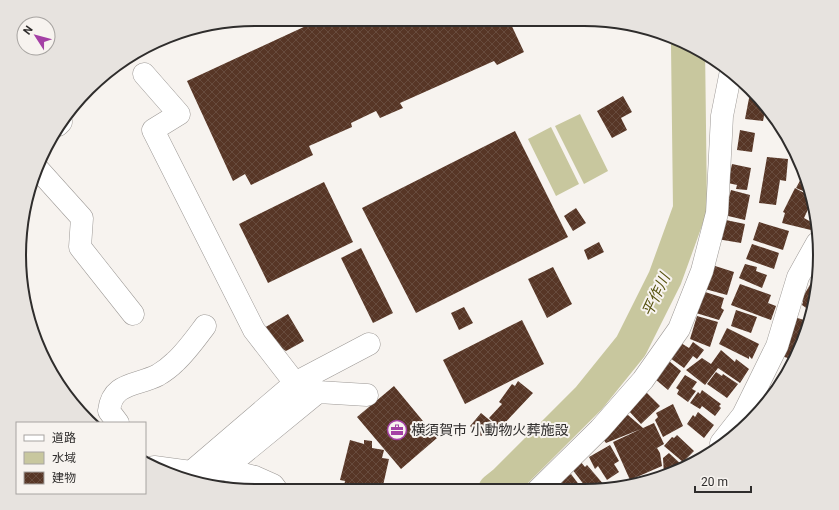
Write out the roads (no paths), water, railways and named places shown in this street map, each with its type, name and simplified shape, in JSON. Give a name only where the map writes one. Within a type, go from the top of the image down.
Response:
[{"type":"street","points":[[144,74],[179,114],[153,130],[254,330],[295,383]]},
{"type":"street","points":[[544,484],[615,413],[643,380],[679,329],[702,271],[717,213],[722,116],[730,79]]},
{"type":"street","points":[[41,172],[82,218],[80,247],[133,314]]},
{"type":"street","points":[[731,430],[743,415],[777,346],[798,277],[813,250]]},
{"type":"street","points":[[117,422],[109,411],[110,402],[116,392],[131,384],[157,376],[175,363],[205,326]]},
{"type":"street","points":[[191,472],[295,383],[369,344]]},
{"type":"street","points":[[224,469],[318,392],[367,395]]},
{"type":"street","points":[[175,470],[191,472],[224,469],[255,477],[272,484]]},
{"type":"water","points":[[580,114],[608,171],[584,184],[555,126]]},
{"type":"water","points":[[551,127],[579,184],[556,196],[528,139]]},
{"type":"waterway","name":"平作川","points":[[502,484],[589,398],[631,346],[665,278],[690,209],[688,52]]},
{"type":"place","name":"横須賀市 小動物火葬施設","points":[[397,430]]}]
